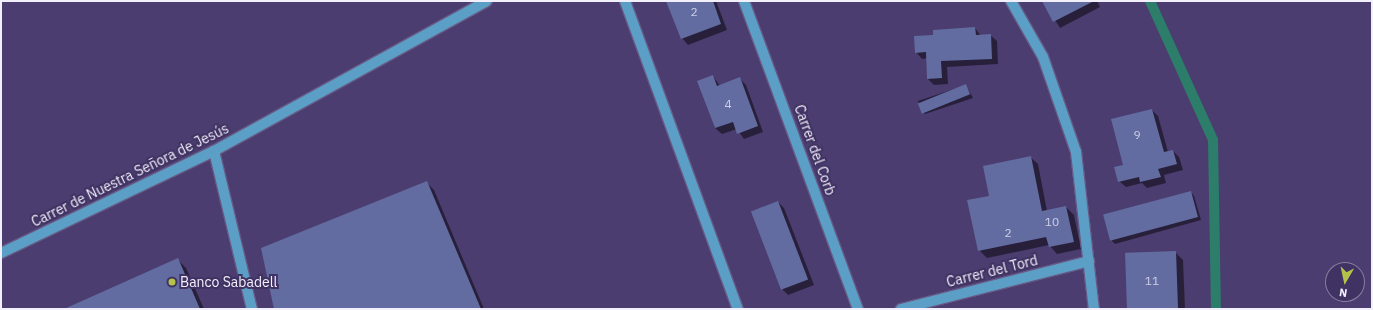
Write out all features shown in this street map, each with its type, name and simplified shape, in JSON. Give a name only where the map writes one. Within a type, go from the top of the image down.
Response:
[{"type":"street","name":"Carrer de Nuestra Señora de Jesús","points":[[1,253],[214,151],[487,1]]},
{"type":"street","points":[[625,1],[738,309]]},
{"type":"street","name":"Carrer del Corb","points":[[744,1],[858,309]]},
{"type":"street","points":[[1011,1],[1043,58],[1076,152],[1094,309]]},
{"type":"street","points":[[214,151],[252,309]]},
{"type":"street","name":"Carrer del Tord","points":[[901,309],[1089,261]]},
{"type":"building","points":[[666,1],[713,1],[721,24],[681,39]]},
{"type":"building","points":[[1042,1],[1094,1],[1053,22]]},
{"type":"building","points":[[975,27],[976,35],[991,34],[992,59],[941,61],[942,78],[927,79],[926,52],[915,53],[914,36],[933,35],[933,30]]},
{"type":"building","points":[[713,75],[717,86],[740,77],[758,126],[737,134],[733,122],[715,128],[697,81]]},
{"type":"building","points":[[966,84],[970,94],[922,114],[918,103]]},
{"type":"building","points":[[1152,109],[1164,152],[1173,150],[1177,164],[1158,169],[1161,177],[1140,182],[1139,177],[1118,182],[1114,167],[1123,165],[1111,119]]},
{"type":"building","points":[[1031,156],[1042,211],[1066,206],[1074,242],[1049,247],[1046,237],[978,251],[967,200],[989,196],[983,166]]},
{"type":"building","points":[[427,181],[481,309],[274,309],[261,248]]},
{"type":"building","points":[[1191,191],[1198,217],[1110,241],[1103,215]]},
{"type":"building","points":[[778,201],[808,279],[781,290],[751,211]]},
{"type":"building","points":[[1176,251],[1178,309],[1127,309],[1125,253]]},
{"type":"building","points":[[178,258],[200,309],[64,309]]},
{"type":"waterway","points":[[1150,1],[1213,140],[1216,309]]},
{"type":"place","name":"Banco Sabadell","points":[[172,282]]}]
